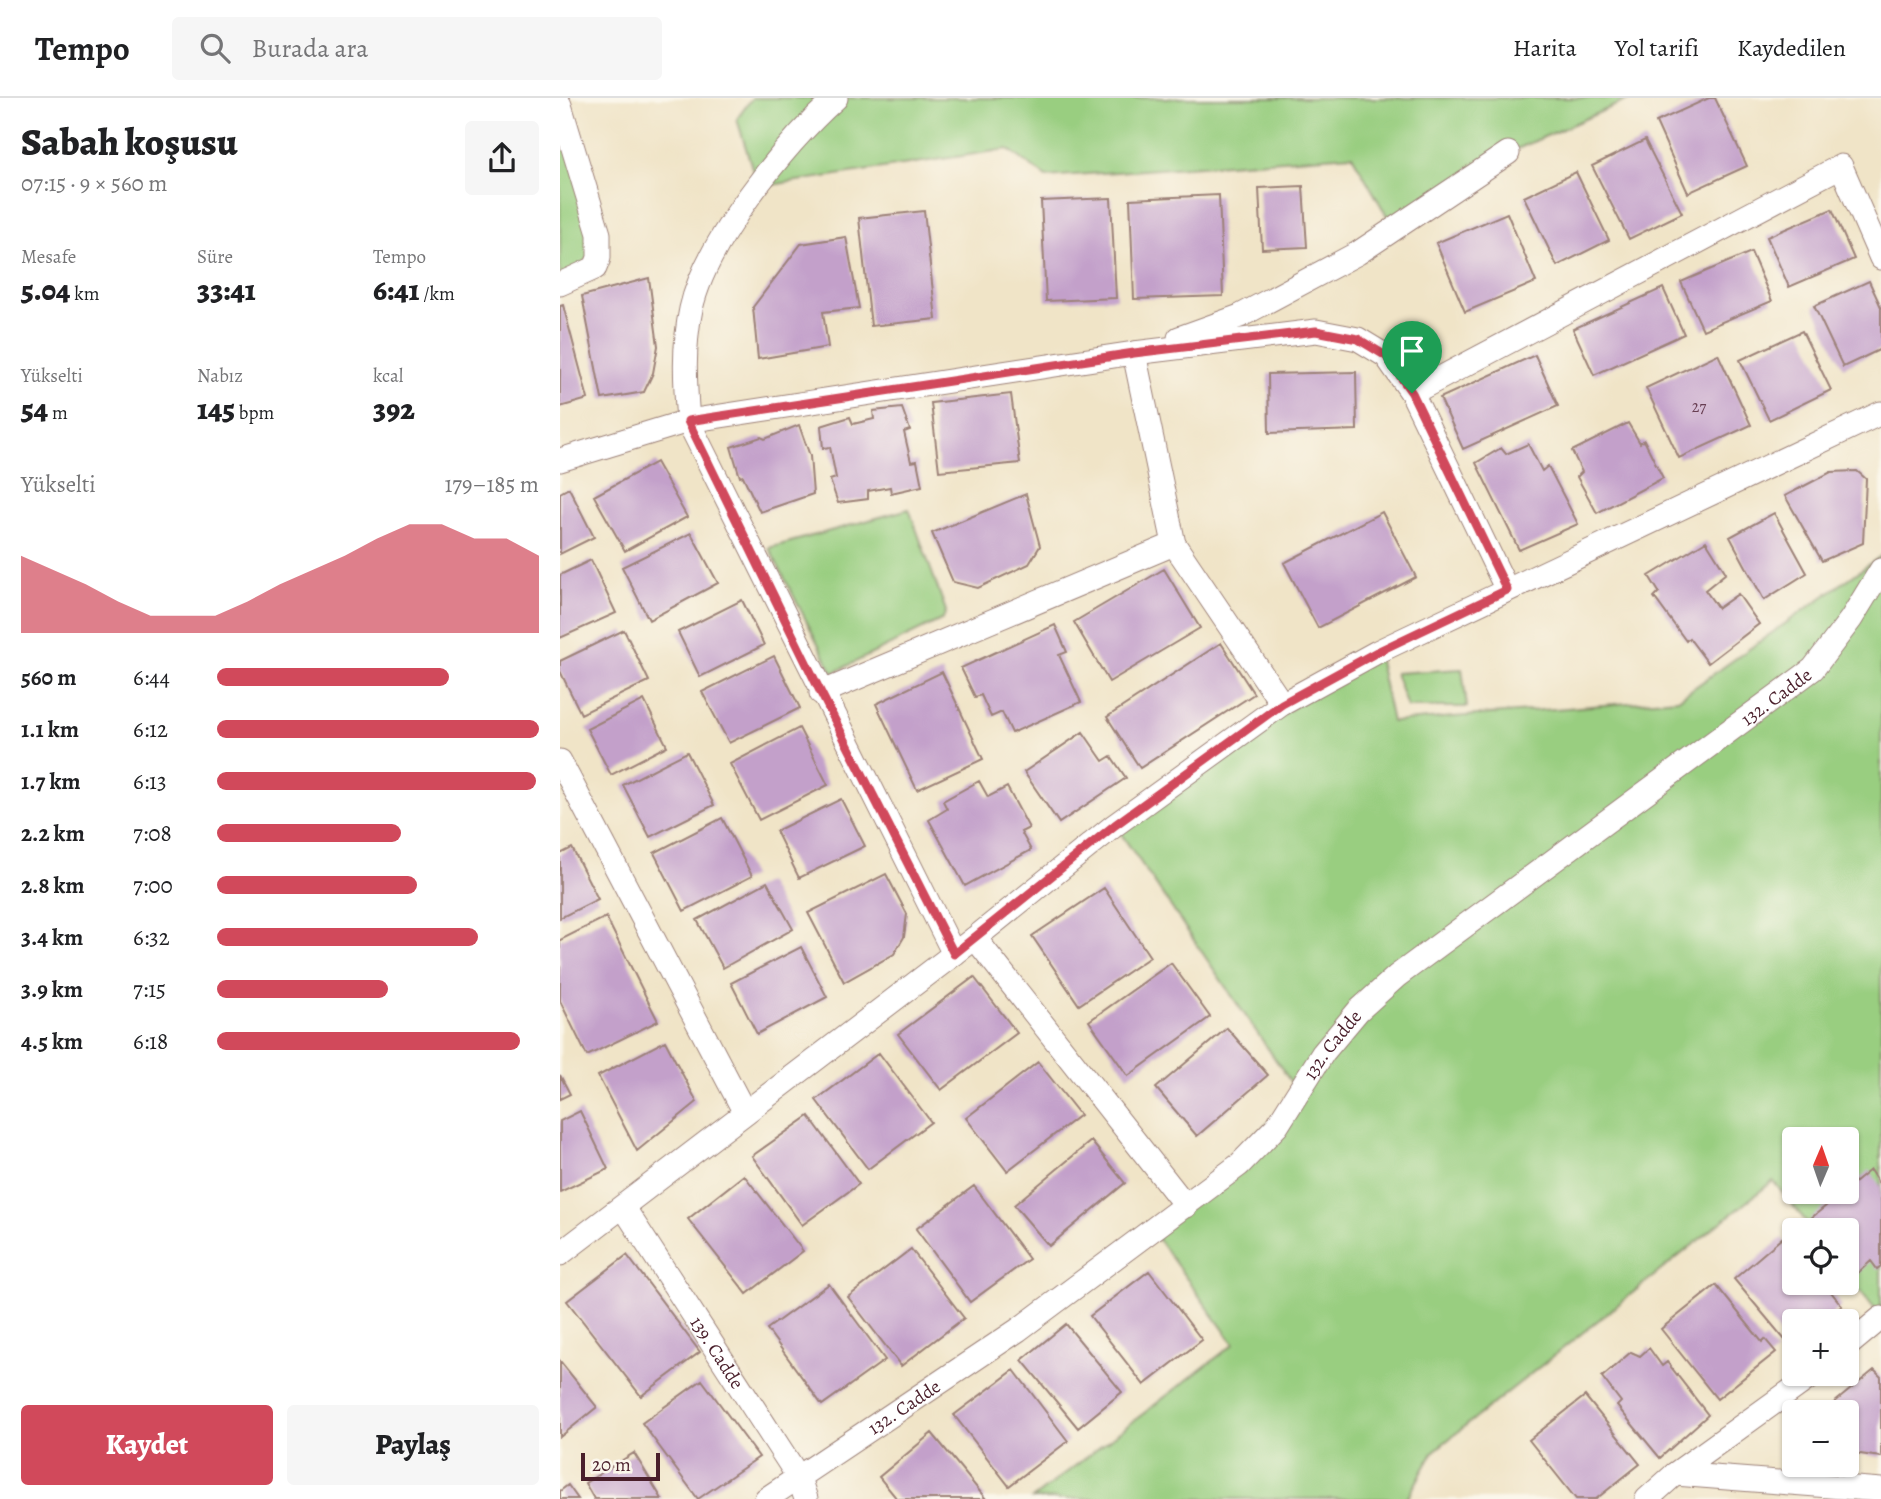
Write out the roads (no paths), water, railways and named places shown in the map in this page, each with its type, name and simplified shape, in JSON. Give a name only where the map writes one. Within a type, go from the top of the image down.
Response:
[{"type":"street","points":[[836,98],[778,160],[733,221],[708,266],[692,305],[685,338],[688,421],[821,693],[954,954]]},
{"type":"street","points":[[560,105],[599,234],[600,247],[594,268],[560,284]]},
{"type":"street","points":[[1134,353],[1240,317],[1358,253],[1508,153]]},
{"type":"street","points":[[1412,393],[1841,166],[1881,258]]},
{"type":"street","points":[[560,460],[688,421],[1134,353],[1316,331],[1358,339],[1386,356],[1412,393],[1507,590]]},
{"type":"street","points":[[1134,353],[1174,544],[1282,704]]},
{"type":"street","points":[[560,1254],[624,1208],[744,1111],[975,938],[1115,825],[1282,704],[1377,652],[1881,412]]},
{"type":"street","points":[[821,693],[1174,544]]},
{"type":"street","name":"132. Cadde","points":[[766,1499],[803,1488],[1239,1166],[1277,1126],[1323,1053],[1358,1011],[1415,962],[1813,668],[1852,619],[1881,570]]},
{"type":"street","points":[[560,761],[744,1111]]},
{"type":"street","points":[[975,938],[1186,1206]]},
{"type":"street","name":"139. Cadde","points":[[624,1208],[803,1488]]},
{"type":"street","points":[[1859,1336],[1881,1318]]},
{"type":"street","points":[[1647,1499],[1675,1474],[1797,1386]]},
{"type":"street","points":[[1675,1474],[1881,1490]]}]
